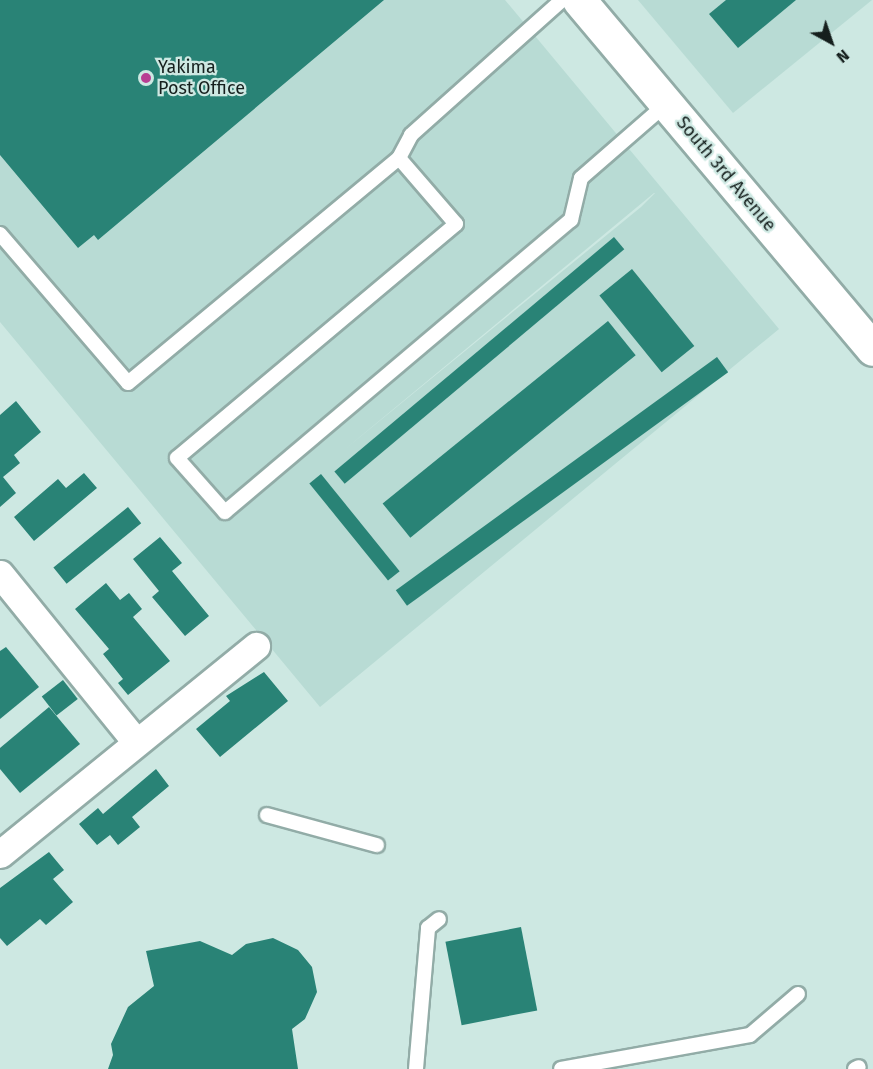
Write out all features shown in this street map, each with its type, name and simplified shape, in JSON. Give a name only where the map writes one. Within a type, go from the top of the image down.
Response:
[{"type":"street","name":"South 3rd Avenue","points":[[579,0],[873,349]]},
{"type":"street","points":[[0,574],[136,742]]},
{"type":"street","points":[[0,854],[256,646]]},
{"type":"lane","points":[[0,234],[128,383],[399,158],[411,135],[562,0]]},
{"type":"lane","points":[[399,158],[456,224],[177,458],[225,512],[571,220],[581,178],[666,104]]},
{"type":"lane","points":[[267,815],[377,845]]},
{"type":"lane","points":[[416,1069],[428,928],[439,919]]},
{"type":"lane","points":[[561,1069],[750,1035],[798,994]]},
{"type":"shaded area","points":[[0,0],[505,0],[779,329],[320,707],[0,322]],"holes":[[[655,193],[641,207],[344,450]]]},
{"type":"shaded area","points":[[638,0],[872,0],[733,113]]},
{"type":"building","name":"Yakima Post Office","points":[[0,0],[384,0],[98,240],[94,235],[78,248],[0,155]]},
{"type":"building","points":[[726,0],[796,0],[738,48],[709,14]]},
{"type":"building","points":[[614,237],[624,249],[345,484],[334,472]]},
{"type":"building","points":[[632,269],[694,346],[662,372],[599,295]]},
{"type":"building","points":[[608,321],[636,355],[410,538],[383,504]]},
{"type":"building","points":[[717,357],[728,372],[407,606],[396,590]]},
{"type":"building","points":[[16,401],[41,432],[14,455],[20,463],[3,477],[16,493],[0,507],[0,415]]},
{"type":"building","points":[[84,473],[97,488],[34,541],[14,517],[58,479],[66,488]]},
{"type":"building","points":[[321,474],[400,571],[388,581],[309,483]]},
{"type":"building","points":[[128,507],[141,523],[67,584],[53,567]]},
{"type":"building","points":[[160,537],[182,563],[172,571],[209,616],[185,636],[152,597],[159,591],[133,559]]},
{"type":"building","points":[[106,583],[120,600],[129,593],[142,609],[133,617],[170,661],[128,695],[118,683],[123,679],[103,654],[109,649],[75,609]]},
{"type":"building","points":[[6,647],[39,687],[0,719],[0,651]]},
{"type":"building","points":[[264,672],[288,701],[220,757],[196,729],[230,701],[226,696]]},
{"type":"building","points":[[63,680],[78,699],[56,716],[42,697]]},
{"type":"building","points":[[49,707],[80,744],[20,793],[0,769],[0,748]]},
{"type":"building","points":[[156,769],[169,786],[132,817],[140,827],[118,845],[110,835],[97,845],[79,824],[98,808],[103,814]]},
{"type":"building","points":[[49,852],[64,870],[53,879],[73,902],[46,925],[40,919],[7,946],[0,938],[0,888]]},
{"type":"building","points":[[521,927],[537,1010],[462,1025],[445,942]]},
{"type":"building","points":[[273,938],[298,950],[312,967],[317,992],[305,1019],[292,1029],[298,1069],[108,1069],[113,1055],[111,1044],[128,1007],[154,986],[146,951],[200,941],[232,955],[246,944]]},
{"type":"place","name":"Yakima Post Office","points":[[146,78]]}]
